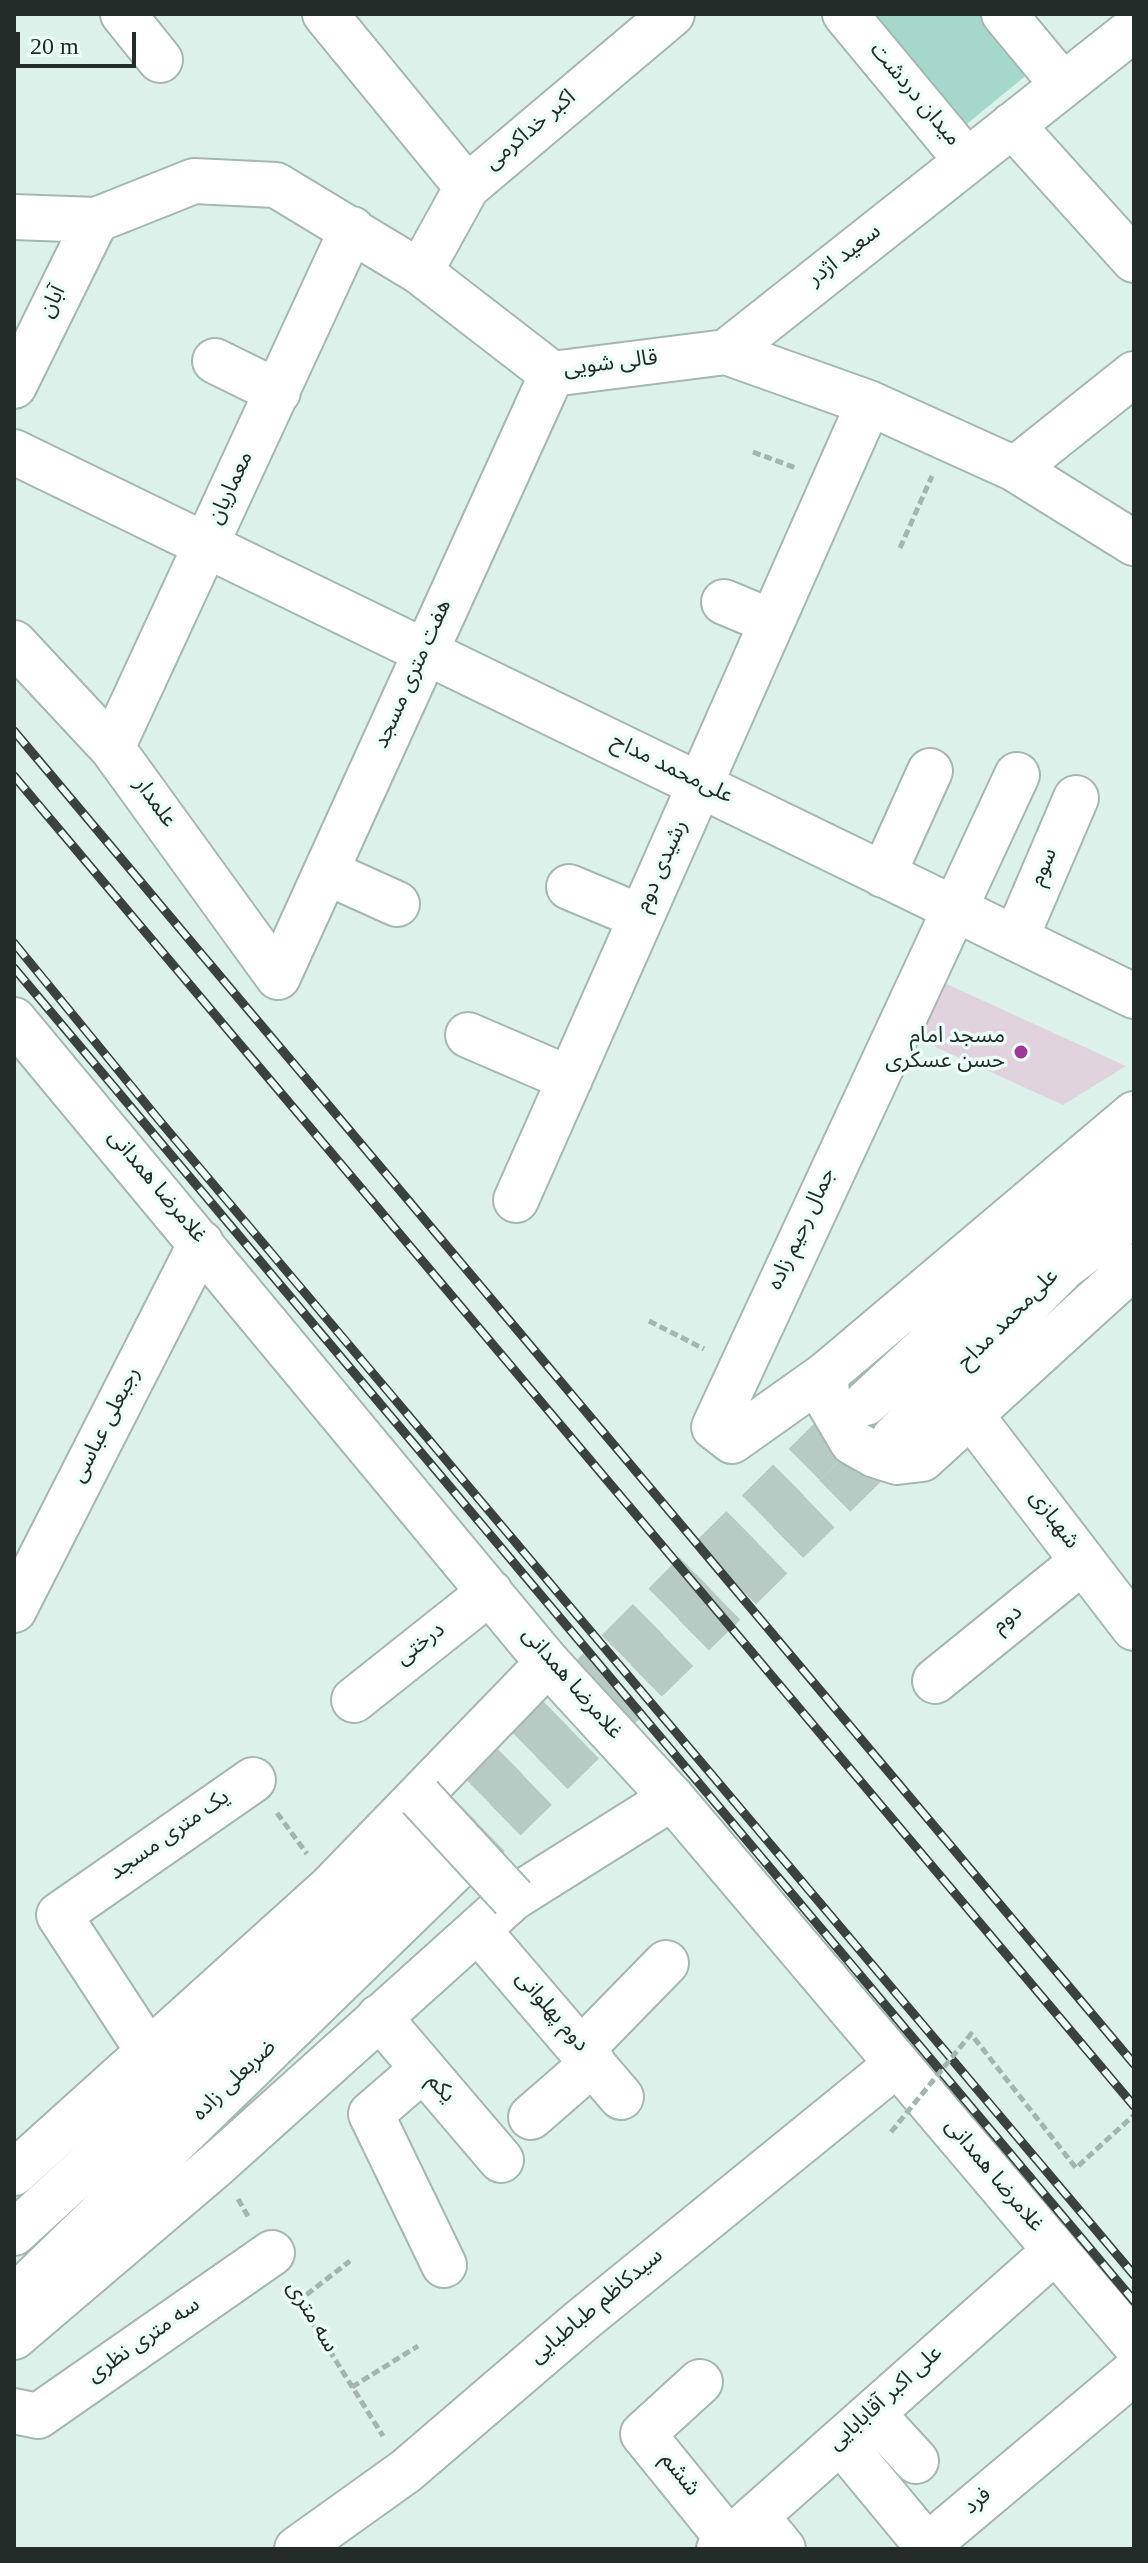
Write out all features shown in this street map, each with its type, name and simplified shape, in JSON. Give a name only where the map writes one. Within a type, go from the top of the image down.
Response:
[{"type":"street","points":[[123,14],[160,60]]},
{"type":"street","points":[[325,14],[467,187]]},
{"type":"street","name":"اکبر خداکرمی","points":[[420,272],[467,187],[672,14]]},
{"type":"street","name":"میدان دردشت","points":[[845,14],[967,161],[1134,29]]},
{"type":"street","points":[[1004,14],[1063,85]]},
{"type":"street","points":[[1012,125],[1134,260]]},
{"type":"street","name":"سعید اژدر","points":[[726,352],[967,161]]},
{"type":"street","name":"قالی شویی","points":[[14,217],[96,220],[194,181],[276,185],[420,272],[552,374],[726,352],[869,403],[1015,469],[1134,543]]},
{"type":"street","name":"آبان","points":[[14,386],[96,220]]},
{"type":"street","name":"معماریان","points":[[112,748],[352,229]]},
{"type":"street","points":[[215,361],[278,392]]},
{"type":"street","name":"هفت متری مسجد","points":[[278,977],[552,374]]},
{"type":"street","points":[[1015,469],[1134,374]]},
{"type":"street","name":"رشیدی دوم","points":[[516,1200],[869,403]]},
{"type":"street","points":[[14,452],[207,546]]},
{"type":"street","name":"علی‌محمد مداح","points":[[207,546],[1134,996]]},
{"type":"street","points":[[724,602],[772,622]]},
{"type":"street","name":"علمدار","points":[[14,643],[112,748],[278,977]]},
{"type":"street","points":[[883,875],[930,771]]},
{"type":"street","name":"جمال رحیم زاده","points":[[825,1375],[732,1441],[714,1427],[1017,775]]},
{"type":"street","name":"سوم","points":[[1016,938],[1076,798]]},
{"type":"street","points":[[326,872],[397,904]]},
{"type":"street","points":[[569,887],[641,917]]},
{"type":"street","name":"غلامرضا همدانی","points":[[14,1020],[548,1663],[672,1798],[1134,2343]]},
{"type":"street","points":[[468,1035],[570,1079]]},
{"type":"street","points":[[1134,1114],[825,1375],[828,1401],[852,1442],[875,1455],[897,1462],[922,1459],[1134,1266]]},
{"type":"street","name":"علی‌محمد مداح","points":[[866,1403],[1037,1244],[1134,1165]]},
{"type":"street","name":"علی‌محمد مداح","points":[[894,1438],[1064,1267],[1134,1214]]},
{"type":"street","name":"رجبعلی عباسی","points":[[14,1610],[201,1243]]},
{"type":"street","name":"شهبازی","points":[[970,1414],[1134,1628]]},
{"type":"street","name":"دوم","points":[[935,1681],[1083,1561]]},
{"type":"street","name":"درختی","points":[[354,1700],[490,1592]]},
{"type":"street","points":[[14,2173],[331,1887],[436,1833],[548,1663]]},
{"type":"street","name":"یک متری مسجد","points":[[148,2051],[59,1915],[253,1780]]},
{"type":"street","points":[[14,2337],[216,2165],[513,1898],[672,1798]]},
{"type":"street","points":[[436,1833],[513,1898]]},
{"type":"street","name":"ضربعلی زاده","points":[[14,2233],[309,1964],[436,1833]]},
{"type":"street","name":"ضربعلی زاده","points":[[14,2298],[436,1833]]},
{"type":"street","name":"دوم پهلوانی","points":[[478,1930],[621,2097]]},
{"type":"street","points":[[531,2117],[666,1963]]},
{"type":"street","name":"یکم","points":[[379,2017],[501,2160]]},
{"type":"street","name":"سیدکاظم طباطبایی","points":[[297,2549],[406,2471],[581,2321],[897,2064]]},
{"type":"street","points":[[422,2070],[371,2114],[444,2265]]},
{"type":"street","name":"علی اکبر آقابابایی","points":[[747,2539],[841,2442],[1055,2251]]},
{"type":"street","name":"سه متری نظری","points":[[14,2411],[38,2416],[272,2253]]},
{"type":"street","name":"فرد","points":[[841,2442],[927,2546],[1134,2372]]},
{"type":"street","name":"ششم","points":[[700,2382],[643,2434],[747,2539]]},
{"type":"street","points":[[873,2414],[916,2461]]},
{"type":"path","points":[[900,548],[949,439]]},
{"type":"path","points":[[649,1321],[740,1367]]},
{"type":"path","name":"یک متری مسجد","points":[[253,1780],[331,1887]]},
{"type":"path","points":[[891,2132],[971,2034],[1076,2168],[1134,2115]]},
{"type":"path","name":"سه متری","points":[[216,2165],[272,2253],[297,2302],[406,2471]]},
{"type":"path","points":[[297,2302],[350,2261]]},
{"type":"path","points":[[352,2387],[418,2346]]},
{"type":"green space","points":[[867,14],[980,14],[1029,73],[962,128]]},
{"type":"building","name":"مسجد امام حسن عسکری","points":[[940,981],[1126,1066],[1063,1105],[916,1038]]},
{"type":"tunnel","points":[[430,1837],[866,1403]]},
{"type":"tunnel","points":[[458,1866],[894,1438]]},
{"type":"railway","points":[[14,731],[1134,2064]]},
{"type":"railway","points":[[14,776],[1134,2106]]},
{"type":"railway","points":[[14,943],[159,1120],[1134,2275]]},
{"type":"railway","points":[[14,968],[1134,2301]]},
{"type":"place","name":"مسجد امام حسن عسکری","points":[[1021,1052]]}]
